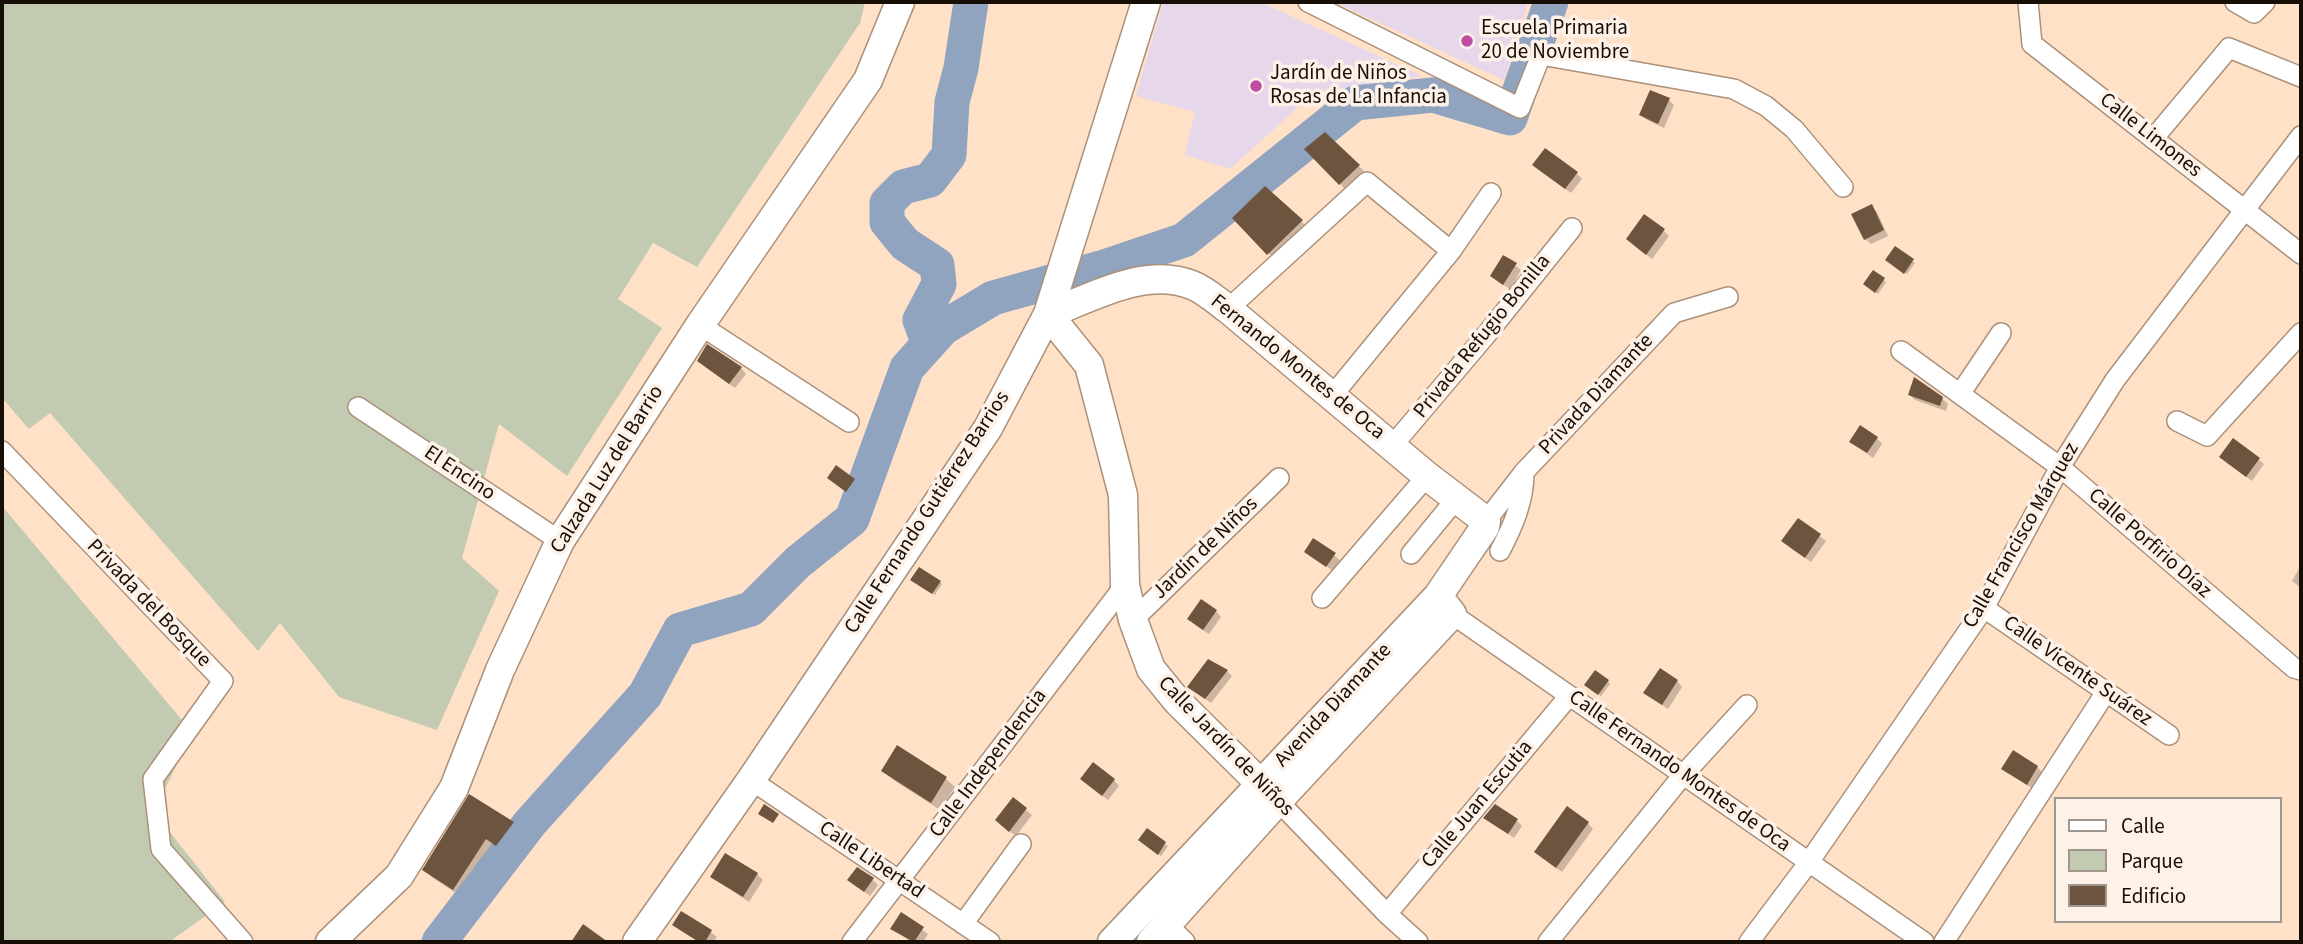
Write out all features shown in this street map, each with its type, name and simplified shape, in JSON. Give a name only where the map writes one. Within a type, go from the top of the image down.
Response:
[{"type":"main road","name":"Calzada Luz del Barrio","points":[[330,942],[399,876],[454,788],[500,670],[560,541],[700,325],[868,80],[900,2]]},
{"type":"main road","name":"Calle Fernando Gutiérrez Barrios","points":[[637,942],[751,780],[988,428],[1048,314],[1146,2]]},
{"type":"main road","name":"Fernando Montes de Oca","points":[[1048,314],[1128,284],[1147,280],[1175,280],[1194,285],[1228,309],[1486,522]]},
{"type":"main road","name":"Calle Jardín de Niños","points":[[1048,314],[1089,365],[1122,495],[1125,585],[1133,620],[1151,669],[1177,701],[1269,793]]},
{"type":"main road","name":"Avenida Diamante","points":[[1112,942],[1269,793],[1445,605],[1486,522]]},
{"type":"main road","name":"Avenida Diamante","points":[[1167,936],[1269,793]]},
{"type":"street","points":[[1308,2],[1520,108],[1541,55],[1734,89],[1766,106],[1794,130],[1843,187]]},
{"type":"street","name":"Calle Limones","points":[[2028,2],[2032,44],[2301,254]]},
{"type":"street","points":[[2235,2],[2254,13],[2265,2]]},
{"type":"street","points":[[2153,139],[2229,48],[2301,77]]},
{"type":"street","name":"Calle Francisco Márquez","points":[[1749,942],[1809,862],[1984,608],[2060,467],[2115,380],[2301,136]]},
{"type":"street","points":[[1228,309],[1367,182],[1451,251]]},
{"type":"street","points":[[1332,396],[1451,251],[1491,193]]},
{"type":"street","name":"Privada Refugio Bonilla","points":[[1393,446],[1572,228]]},
{"type":"street","name":"Privada Diamante","points":[[1486,522],[1524,472],[1674,313],[1728,297]]},
{"type":"street","points":[[700,325],[849,422]]},
{"type":"street","points":[[1960,394],[2001,333]]},
{"type":"street","points":[[2177,421],[2207,436],[2301,333]]},
{"type":"street","name":"Calle Porfirio Díaz","points":[[1901,351],[2060,467],[2294,668],[2301,670]]},
{"type":"street","name":"El Encino","points":[[358,407],[560,541]]},
{"type":"street","name":"Privada del Bosque","points":[[2,451],[223,681],[153,779],[161,849],[243,942]]},
{"type":"street","points":[[1500,551],[1515,520],[1524,491],[1524,472]]},
{"type":"street","points":[[1322,598],[1427,476]]},
{"type":"street","name":"Jardin de Niños","points":[[1133,620],[1279,478]]},
{"type":"street","points":[[1411,554],[1457,499]]},
{"type":"street","name":"Calle Independencia","points":[[852,942],[1125,585]]},
{"type":"street","name":"Calle Fernando Montes de Oca","points":[[1445,605],[1569,696],[1924,942]]},
{"type":"street","name":"Calle Vicente Suárez","points":[[1984,608],[2169,736]]},
{"type":"street","points":[[1944,942],[2106,692]]},
{"type":"street","name":"Calle Juan Escutia","points":[[1387,914],[1569,696]]},
{"type":"street","points":[[1548,942],[1683,775],[1747,705]]},
{"type":"street","name":"Calle Libertad","points":[[751,780],[990,942]]},
{"type":"street","name":"Calle Jardín de Niños","points":[[1269,793],[1387,914],[1418,942]]},
{"type":"street","points":[[963,924],[1021,844]]},
{"type":"shaded area","name":"Jardín de Niños Rosas de La Infancia","points":[[1163,2],[1260,2],[1422,76],[1307,99],[1230,169],[1185,155],[1195,112],[1136,96]]},
{"type":"shaded area","name":"Escuela Primaria 20 de Noviembre","points":[[1334,2],[1528,2],[1504,80]]},
{"type":"green space","points":[[2,2],[865,2],[860,23],[697,267],[653,243],[618,299],[662,328],[567,476],[499,424],[462,558],[499,591],[437,730],[339,697],[280,623],[258,651],[50,413],[29,429],[2,398]]},
{"type":"green space","points":[[2,506],[192,732],[154,812],[225,902],[169,942],[2,942]]},
{"type":"building","points":[[1650,90],[1670,98],[1658,124],[1639,115]]},
{"type":"building","points":[[1325,132],[1360,165],[1339,185],[1304,149]]},
{"type":"building","points":[[1545,148],[1578,172],[1565,189],[1532,165]]},
{"type":"building","points":[[1265,186],[1303,220],[1267,255],[1232,218]]},
{"type":"building","points":[[1872,204],[1884,230],[1864,240],[1851,214]]},
{"type":"building","points":[[1644,214],[1665,229],[1646,255],[1626,239]]},
{"type":"building","points":[[1895,246],[1914,259],[1904,274],[1885,260]]},
{"type":"building","points":[[1503,255],[1517,263],[1503,285],[1490,276]]},
{"type":"building","points":[[1873,270],[1885,278],[1875,293],[1863,284]]},
{"type":"building","points":[[707,344],[742,367],[729,384],[697,361]]},
{"type":"building","points":[[1914,377],[1943,397],[1940,406],[1908,395]]},
{"type":"building","points":[[1860,425],[1878,437],[1867,453],[1849,442]]},
{"type":"building","points":[[2233,438],[2260,458],[2246,477],[2219,457]]},
{"type":"building","points":[[836,465],[855,479],[846,492],[827,478]]},
{"type":"building","points":[[1798,518],[1821,534],[1805,558],[1781,541]]},
{"type":"building","points":[[1313,538],[1336,553],[1326,567],[1304,552]]},
{"type":"building","points":[[919,567],[941,581],[932,594],[910,580]]},
{"type":"building","points":[[1201,599],[1217,610],[1203,630],[1187,619]]},
{"type":"building","points":[[1208,659],[1228,670],[1205,699],[1187,687]]},
{"type":"building","points":[[1660,668],[1678,680],[1662,705],[1643,693]]},
{"type":"building","points":[[1595,670],[1609,680],[1598,695],[1584,685]]},
{"type":"building","points":[[897,745],[947,777],[931,803],[881,771]]},
{"type":"building","points":[[2013,750],[2038,766],[2027,785],[2001,769]]},
{"type":"building","points":[[1093,762],[1115,779],[1102,796],[1080,779]]},
{"type":"building","points":[[469,794],[514,822],[496,846],[486,839],[453,890],[422,870]]},
{"type":"building","points":[[1013,797],[1027,808],[1009,832],[995,820]]},
{"type":"building","points":[[764,804],[779,814],[773,823],[758,814]]},
{"type":"building","points":[[1495,804],[1518,819],[1508,834],[1483,818]]},
{"type":"building","points":[[1567,806],[1589,822],[1556,868],[1534,852]]},
{"type":"building","points":[[1147,828],[1166,842],[1158,855],[1138,840]]},
{"type":"building","points":[[725,853],[758,873],[743,897],[710,877]]},
{"type":"building","points":[[857,867],[874,878],[864,892],[847,880]]},
{"type":"building","points":[[681,911],[712,930],[705,942],[699,942],[672,925]]},
{"type":"building","points":[[901,912],[924,927],[914,942],[890,929]]},
{"type":"building","points":[[583,924],[608,942],[571,942]]},
{"type":"waterway","points":[[929,344],[920,320],[939,284],[937,265],[905,244],[887,222],[887,203],[903,187],[930,180],[949,155],[952,102],[961,68],[971,2]]},
{"type":"waterway","points":[[439,942],[530,823],[645,695],[680,630],[751,609],[798,562],[852,519],[907,368],[943,328],[993,298],[1104,267],[1184,240],[1355,103],[1433,95],[1510,118],[1551,2]]},
{"type":"place","name":"Escuela Primaria 20 de Noviembre","points":[[1467,41]]},
{"type":"place","name":"Jardín de Niños Rosas de La Infancia","points":[[1256,86]]}]
